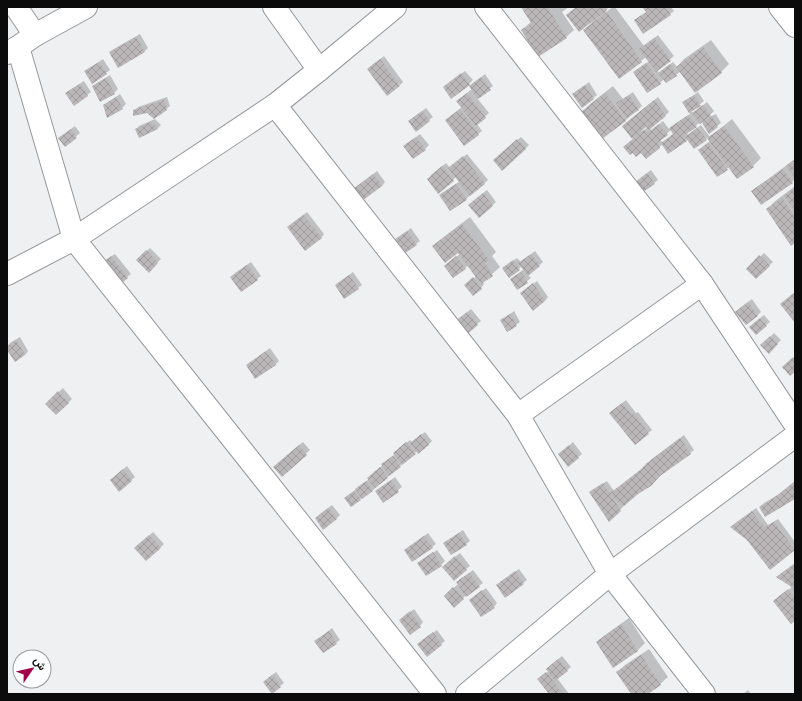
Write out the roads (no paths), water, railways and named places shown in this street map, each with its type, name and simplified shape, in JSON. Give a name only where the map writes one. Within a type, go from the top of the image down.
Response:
[{"type":"street","points":[[16,7],[20,45],[74,239],[435,694]]},
{"type":"street","points":[[20,45],[86,7]]},
{"type":"street","points":[[274,7],[319,70]]},
{"type":"street","points":[[7,274],[74,239],[275,104],[319,70],[395,7]]},
{"type":"street","points":[[486,7],[702,284],[795,424]]},
{"type":"street","points":[[780,7],[795,26]]},
{"type":"street","points":[[275,104],[518,415],[610,574],[704,694]]},
{"type":"street","points":[[518,415],[702,284]]},
{"type":"street","points":[[467,694],[610,574],[795,436]]}]
